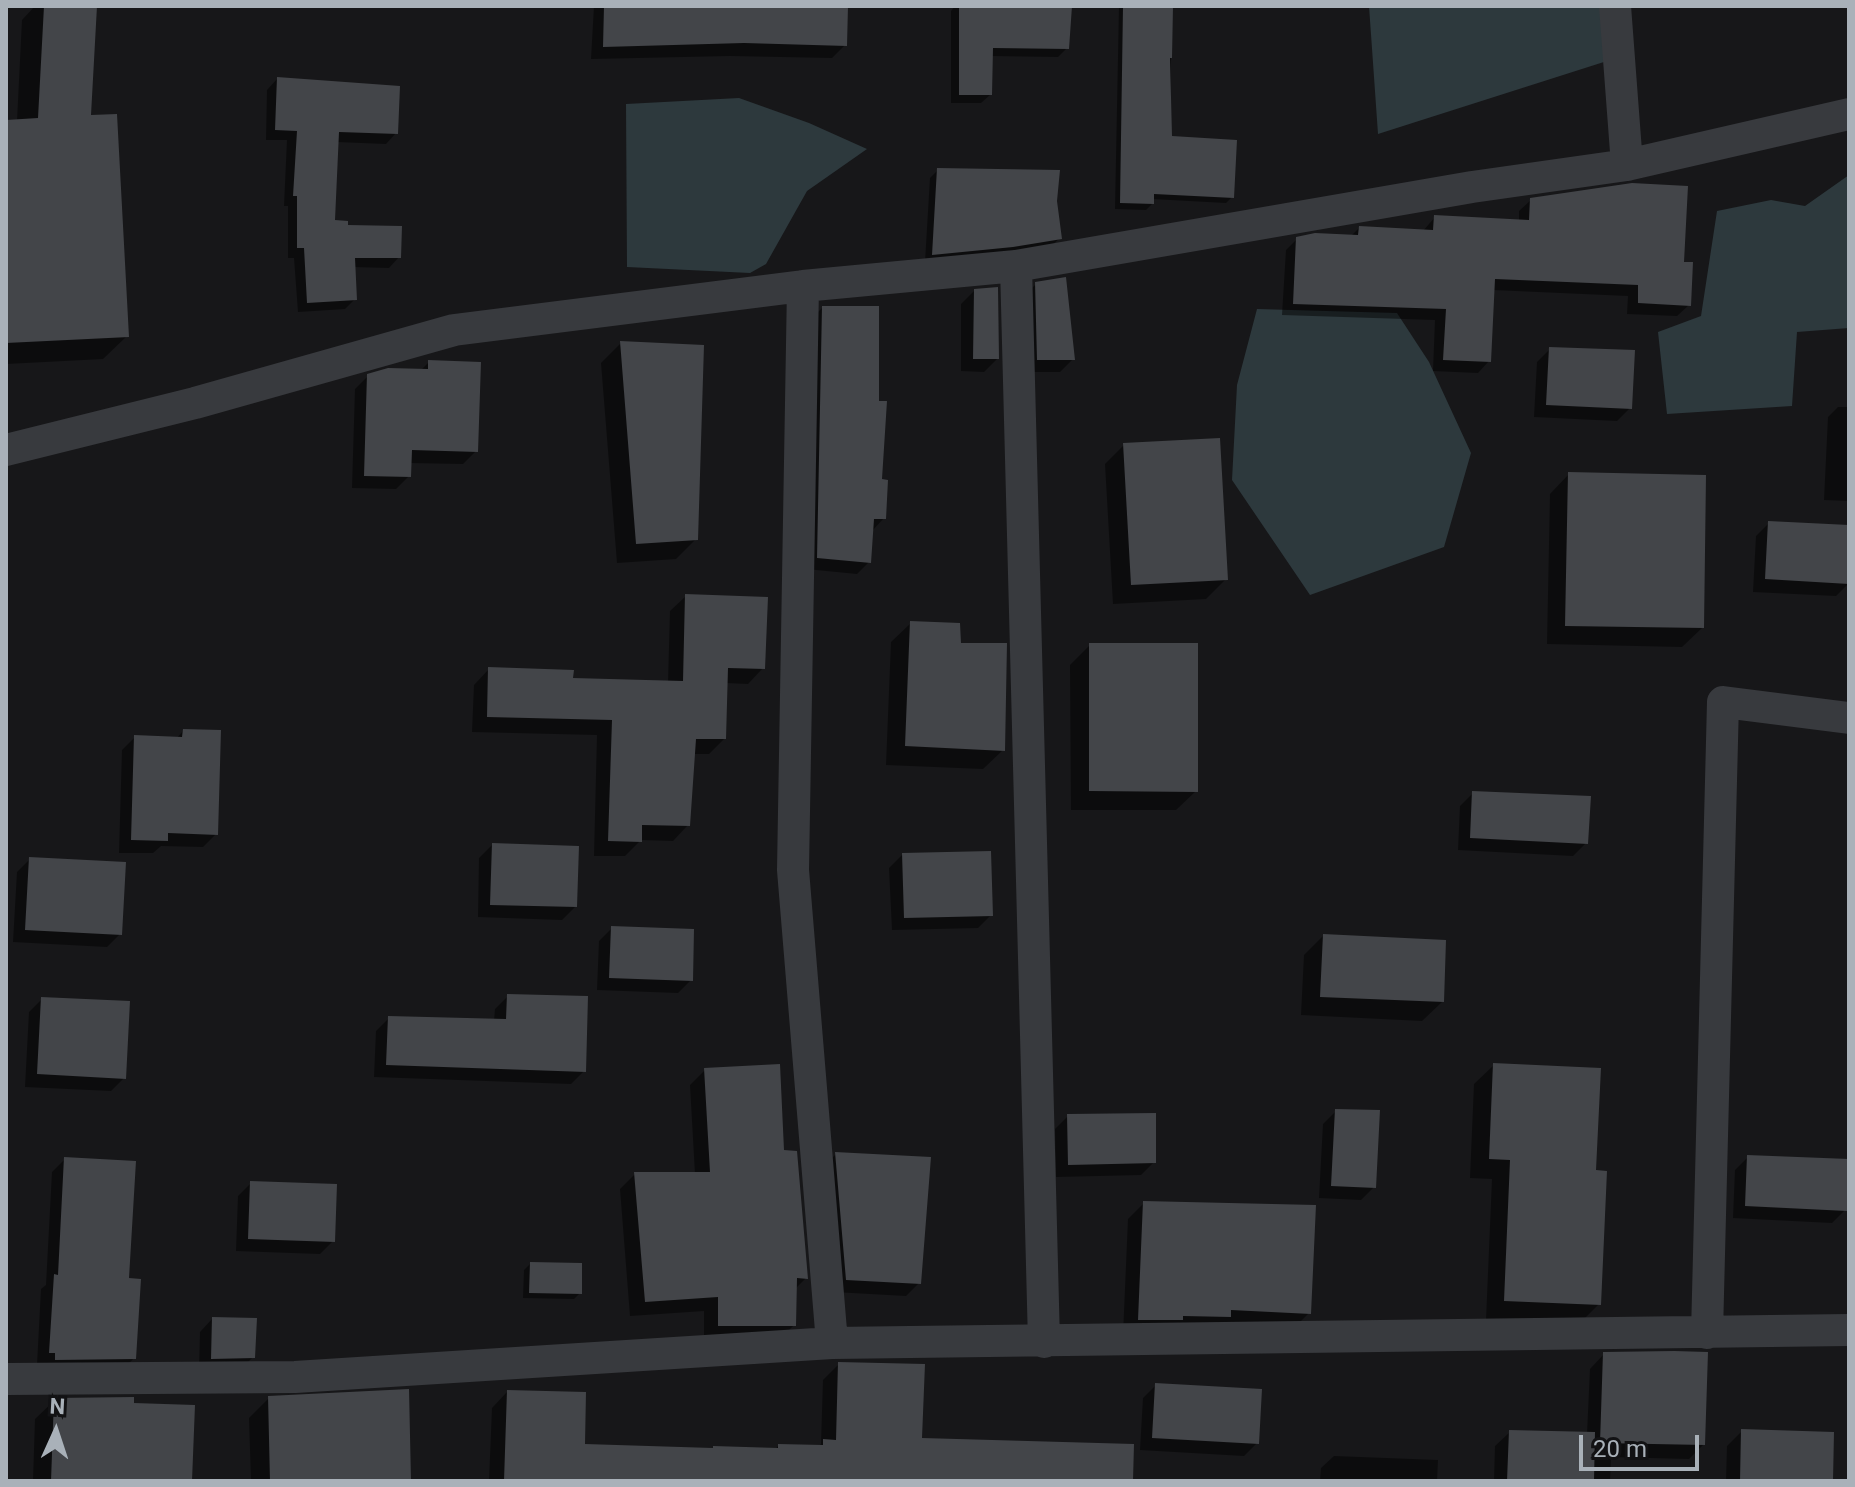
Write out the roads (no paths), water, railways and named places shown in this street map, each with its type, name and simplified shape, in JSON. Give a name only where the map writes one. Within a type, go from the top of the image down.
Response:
[{"type":"street","points":[[1615,6],[1627,165]]},
{"type":"street","points":[[6,450],[195,403],[454,330],[803,286],[1016,266],[1472,187],[1627,165],[1849,114]]},
{"type":"street","points":[[1016,266],[1044,1342]]},
{"type":"street","points":[[803,286],[793,870],[832,1343]]},
{"type":"street","points":[[1707,1333],[1723,702],[1849,718]]},
{"type":"street","points":[[6,1379],[295,1377],[832,1343],[1849,1330]]}]
